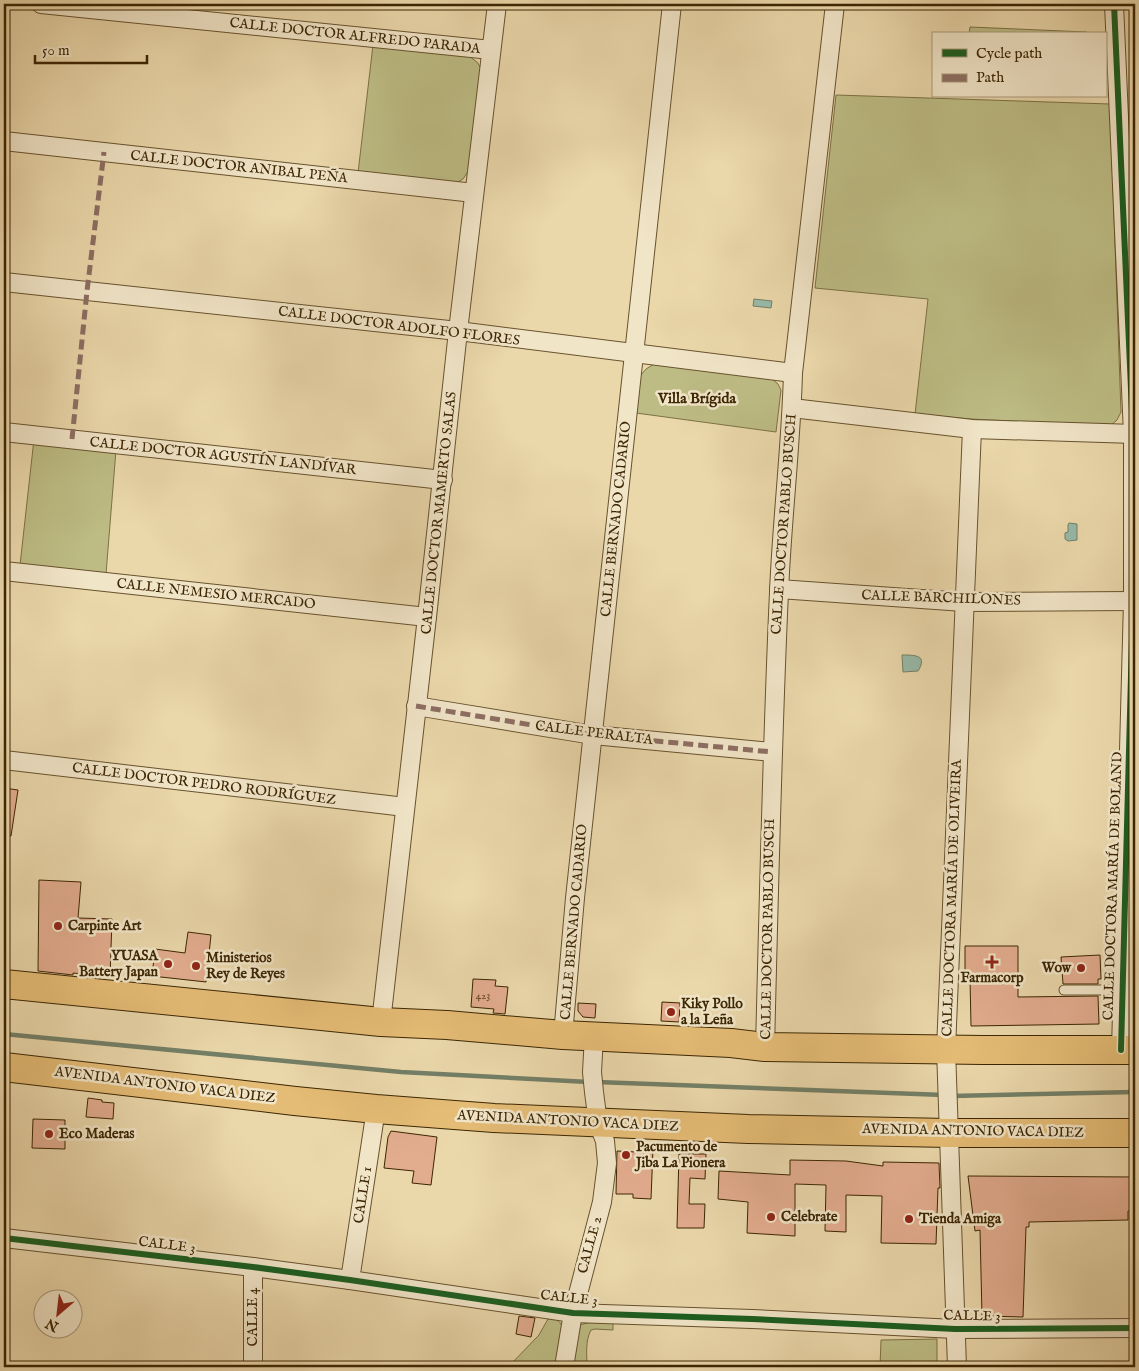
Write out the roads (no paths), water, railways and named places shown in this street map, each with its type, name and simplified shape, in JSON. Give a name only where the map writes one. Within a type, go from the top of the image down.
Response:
[{"type":"highway","points":[[4,984],[381,1022],[447,1025],[564,1035],[731,1043],[946,1059],[1128,1050]]},
{"type":"highway","name":"AVENIDA ANTONIO VACA DIEZ","points":[[4,1067],[376,1109],[494,1118],[748,1129],[949,1127],[1135,1132]]},
{"type":"street","name":"CALLE DOCTOR ALFREDO PARADA","points":[[40,4],[491,50]]},
{"type":"street","name":"CALLE DOCTOR MAMERTO SALAS","points":[[381,1022],[443,480],[458,332],[497,4]]},
{"type":"street","name":"CALLE BERNADO CADARIO","points":[[564,1035],[575,898],[672,4]]},
{"type":"street","name":"CALLE DOCTOR PABLO BUSCH","points":[[765,1047],[772,752],[779,589],[793,373],[835,4]]},
{"type":"street","name":"CALLE DOCTORA MARÍA DE BOLAND","points":[[1114,4],[1134,434],[1133,602],[1122,990],[1128,1050]]},
{"type":"street","name":"CALLE DOCTOR ANIBAL PEÑA","points":[[4,141],[474,193]]},
{"type":"street","name":"CALLE DOCTOR ADOLFO FLORES","points":[[4,282],[458,332],[793,373]]},
{"type":"street","points":[[792,408],[972,429],[1134,434]]},
{"type":"street","name":"CALLE DOCTORA MARÍA DE OLIVEIRA","points":[[957,1367],[946,1059],[972,429]]},
{"type":"street","name":"CALLE DOCTOR AGUSTÍN LANDÍVAR","points":[[4,432],[443,480]]},
{"type":"street","name":"CALLE NEMESIO MERCADO","points":[[4,571],[427,617]]},
{"type":"street","name":"CALLE BARCHILONES","points":[[779,589],[964,602],[1133,602]]},
{"type":"street","name":"CALLE PERALTA","points":[[416,706],[593,735],[772,752]]},
{"type":"street","name":"CALLE DOCTOR PEDRO RODRÍGUEZ","points":[[4,760],[405,807]]},
{"type":"street","name":"CALLE 2","points":[[564,1367],[573,1313],[602,1202],[607,1164],[605,1141],[598,1123],[594,1092],[592,1072],[594,1036]]},
{"type":"street","name":"CALLE 1","points":[[350,1280],[376,1109]]},
{"type":"street","name":"CALLE 3","points":[[4,1238],[253,1267],[573,1313],[955,1329],[1135,1328]]},
{"type":"street","name":"CALLE 4","points":[[253,1267],[253,1367]]},
{"type":"lane","points":[[1064,990],[1122,990]]},
{"type":"waterway","points":[[4,1034],[401,1072],[589,1082]]},
{"type":"waterway","points":[[597,1082],[944,1095]]},
{"type":"waterway","points":[[952,1096],[1135,1092]]},
{"type":"place","name":"Carpinte Art","points":[[58,926]]},
{"type":"place","name":"Farmacorp","points":[[992,962]]},
{"type":"place","name":"YUASA Battery Japan","points":[[168,964]]},
{"type":"place","name":"Ministerios Rey de Reyes","points":[[196,966]]},
{"type":"place","name":"Wow","points":[[1081,968]]},
{"type":"place","name":"Kiky Pollo a la Leña","points":[[671,1012]]},
{"type":"place","name":"Eco Maderas","points":[[49,1134]]},
{"type":"place","name":"Pacumento de Jiba La Pionera","points":[[626,1155]]},
{"type":"place","name":"Celebrate","points":[[771,1217]]},
{"type":"place","name":"Tienda Amiga","points":[[909,1219]]},
{"type":"district","name":"Villa Brígida","points":[[697,398]]}]
